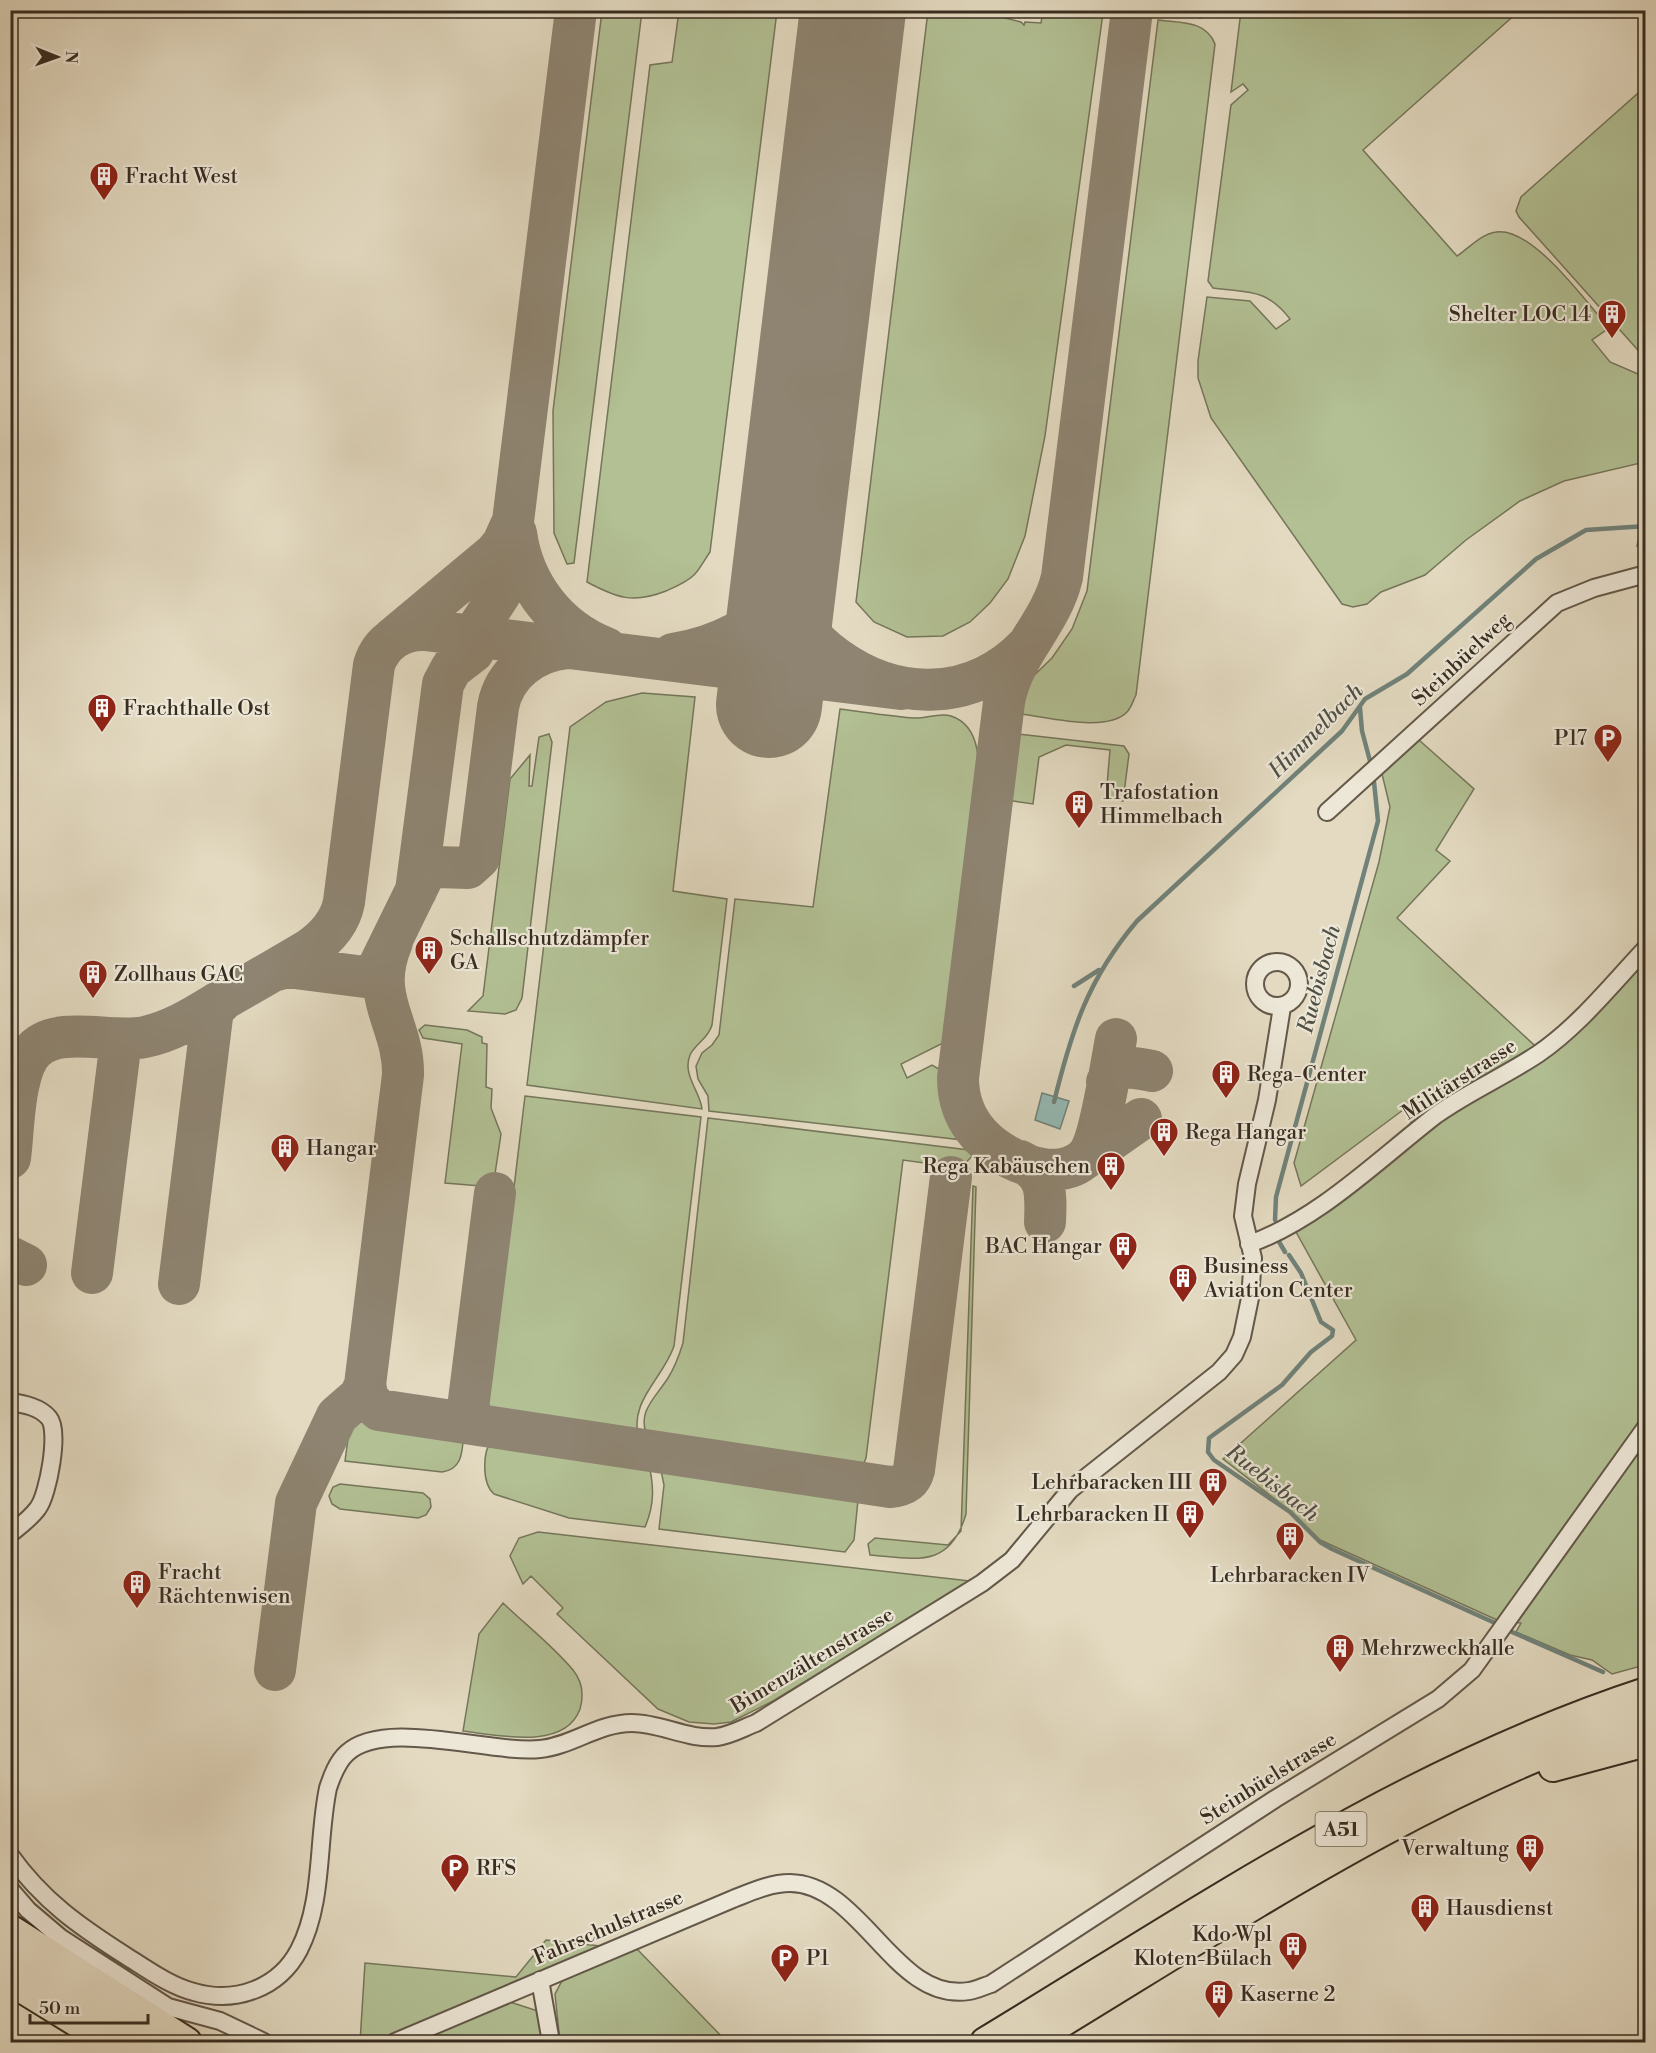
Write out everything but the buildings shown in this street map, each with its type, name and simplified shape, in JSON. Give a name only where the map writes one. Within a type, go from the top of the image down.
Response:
[{"type":"highway","name":"A51","points":[[985,2043],[1315,1844],[1412,1789],[1528,1735],[1646,1692]]},
{"type":"highway","name":"A51","points":[[1030,2043],[1323,1866],[1431,1805],[1537,1755],[1646,1715]]},
{"type":"highway","points":[[1431,1805],[1580,1758],[1646,1742]]},
{"type":"highway","points":[[10,1929],[187,2043]]},
{"type":"highway","points":[[10,1955],[151,2043]]},
{"type":"highway","points":[[10,1981],[110,2043]]},
{"type":"street","name":"Steinbüelweg","points":[[1327,812],[1557,603],[1594,588],[1646,574]]},
{"type":"street","name":"Militärstrasse","points":[[1249,1245],[1310,1212],[1378,1165],[1437,1114],[1538,1054],[1579,1018],[1646,948]]},
{"type":"street","name":"Bimenzältenstrasse","points":[[10,1855],[34,1886],[67,1917],[160,1977],[194,1992],[223,1996],[248,1994],[272,1982],[288,1967],[309,1926],[328,1788],[333,1773],[346,1754],[357,1746],[375,1739],[429,1739],[524,1750],[548,1748],[604,1727],[622,1724],[646,1724],[690,1735],[711,1737],[732,1733],[756,1723],[1001,1570],[1024,1547],[1070,1490],[1228,1364],[1242,1337],[1250,1298],[1253,1258],[1243,1215],[1246,1184],[1267,1100],[1282,1007]]},
{"type":"street","points":[[10,1402],[40,1410],[50,1419],[53,1432],[47,1489],[39,1508],[10,1534]]},
{"type":"street","name":"Steinbüelstrasse","points":[[839,1904],[918,1978],[946,1990],[968,1991],[991,1984],[1275,1800],[1438,1699],[1472,1670],[1498,1636],[1646,1427]]},
{"type":"street","name":"Fahrschulstrasse","points":[[395,2043],[765,1887],[790,1883],[818,1888],[839,1904]]},
{"type":"street","points":[[10,1889],[28,1910],[61,1938],[168,2007],[220,2021],[264,2043]]},
{"type":"street","points":[[540,1980],[551,2043]]},
{"type":"green space","points":[[1214,10],[1201,18],[1163,11]]},
{"type":"green space","points":[[602,11],[642,11],[574,563],[567,564],[554,533],[553,411]]},
{"type":"green space","points":[[679,11],[777,11],[710,552],[688,580],[654,595],[634,598],[607,592],[587,582],[650,65],[672,62]]},
{"type":"green space","points":[[928,11],[1002,11],[1001,17],[1021,22],[1024,25],[1025,22],[1041,23],[1043,11],[1103,13],[1045,436],[1025,536],[1008,579],[990,603],[970,622],[943,636],[907,637],[874,622],[856,602]]},
{"type":"green space","points":[[1241,11],[1519,11],[1363,150],[1457,256],[1480,238],[1496,232],[1510,233],[1542,253],[1609,328],[1592,340],[1610,362],[1645,377],[1645,462],[1564,481],[1520,501],[1466,540],[1425,575],[1381,592],[1367,604],[1353,607],[1342,604],[1211,418],[1198,378],[1198,361],[1207,297],[1250,301],[1276,329],[1290,319],[1265,297],[1247,292],[1213,288],[1208,281],[1231,105],[1248,90],[1243,84],[1231,92]]},
{"type":"green space","points":[[1158,20],[1199,27],[1211,36],[1215,44],[1136,695],[1127,712],[1106,722],[1077,722],[1021,714],[1017,709],[1023,686],[1052,658],[1072,629],[1087,591]]},
{"type":"green space","points":[[1645,87],[1645,358],[1516,211],[1521,197]]},
{"type":"green space","points":[[1645,509],[1645,545],[1637,546]]},
{"type":"green space","points":[[642,693],[695,697],[673,891],[727,899],[712,1025],[708,1034],[690,1055],[688,1062],[690,1076],[702,1109],[527,1085],[570,727],[606,702]]},
{"type":"green space","points":[[840,709],[914,718],[947,715],[962,722],[970,730],[975,741],[979,765],[977,802],[949,1040],[901,1064],[907,1078],[932,1065],[944,1072],[944,1090],[948,1107],[963,1140],[709,1111],[708,1096],[698,1079],[696,1066],[702,1053],[719,1035],[735,899],[813,907]]},
{"type":"green space","points":[[549,734],[552,742],[522,998],[516,1010],[505,1014],[468,1011],[483,996],[510,779],[530,755],[529,786],[532,786],[539,737]]},
{"type":"green space","points":[[1018,734],[1124,746],[1129,754],[1123,801],[1106,797],[1110,750],[1066,745],[1039,757],[1033,804],[1013,801],[1007,792],[1015,737]]},
{"type":"green space","points":[[1419,740],[1474,789],[1436,850],[1450,861],[1397,918],[1546,1056],[1645,958],[1645,1665],[1612,1674],[1592,1660],[1570,1655],[1516,1632],[1521,1623],[1497,1620],[1320,1540],[1290,1511],[1223,1459],[1356,1340],[1296,1232],[1420,1137],[1403,1110],[1301,1186],[1294,1163],[1379,862],[1390,807],[1382,774]]},
{"type":"green space","points":[[425,1025],[467,1030],[482,1037],[482,1043],[487,1044],[486,1087],[492,1089],[491,1108],[501,1134],[493,1187],[445,1183],[462,1044],[423,1038],[419,1030]]},
{"type":"green space","points":[[525,1096],[701,1117],[674,1346],[642,1402],[637,1425],[639,1439],[500,1418],[492,1413],[488,1403]]},
{"type":"green space","points":[[708,1118],[969,1150],[973,1155],[961,1168],[903,1160],[866,1458],[863,1464],[856,1469],[847,1471],[649,1441],[645,1431],[645,1414],[673,1370],[683,1343]]},
{"type":"green space","points":[[973,1186],[976,1187],[966,1514],[961,1527]]},
{"type":"green space","points":[[351,1416],[464,1431],[462,1451],[458,1462],[454,1467],[442,1472],[345,1461]]},
{"type":"green space","points":[[502,1437],[648,1460],[652,1494],[651,1510],[645,1527],[569,1518],[494,1494],[485,1476],[486,1452],[492,1440]]},
{"type":"green space","points":[[659,1461],[846,1490],[858,1500],[854,1540],[845,1552],[659,1529],[664,1485]]},
{"type":"green space","points":[[340,1484],[423,1493],[430,1499],[431,1507],[426,1515],[418,1518],[340,1509],[332,1504],[329,1496],[333,1487]]},
{"type":"green space","points":[[538,1532],[970,1581],[773,1701],[731,1722],[714,1724],[689,1722],[658,1709],[557,1614],[563,1608],[531,1576],[523,1584],[510,1556],[519,1538]]},
{"type":"green space","points":[[956,1536],[951,1544],[941,1552],[929,1557],[902,1558],[870,1555],[868,1544],[875,1538],[948,1545]]},
{"type":"green space","points":[[503,1603],[557,1652],[573,1670],[580,1683],[582,1699],[580,1709],[572,1722],[560,1731],[529,1737],[511,1737],[463,1731],[479,1634]]},
{"type":"green space","points":[[546,1940],[600,1946],[374,2042],[360,2042],[365,1963],[516,1977]]},
{"type":"green space","points":[[637,1949],[727,2042],[560,2042],[555,1994],[563,1979]]},
{"type":"green space","points":[[510,2002],[538,2011],[543,2042],[416,2042]]},
{"type":"water","points":[[1042,1093],[1069,1101],[1060,1129],[1035,1120]]},
{"type":"waterway","name":"Himmelbach","points":[[1054,1102],[1075,1028],[1084,1006],[1106,963],[1120,942],[1137,921],[1342,731],[1365,699],[1407,674],[1536,559],[1586,530],[1646,526]]},
{"type":"waterway","name":"Ruebisbach","points":[[1360,708],[1362,731],[1370,761]]},
{"type":"waterway","name":"Ruebisbach","points":[[1275,1220],[1276,1197],[1378,821],[1374,782]]},
{"type":"waterway","name":"Himmelbach","points":[[1074,986],[1099,970]]},
{"type":"waterway","name":"Ruebisbach","points":[[1278,1240],[1285,1252]]},
{"type":"waterway","name":"Ruebisbach","points":[[1289,1255],[1301,1273],[1321,1322],[1333,1330],[1332,1336],[1311,1352],[1282,1385],[1209,1438],[1208,1452],[1214,1460],[1290,1512],[1320,1542],[1495,1623]]},
{"type":"waterway","name":"Ruebisbach","points":[[1512,1632],[1603,1672]]},
{"type":"taxiway","points":[[451,669],[500,594],[506,578],[576,10]]},
{"type":"taxiway","points":[[1116,1039],[1095,1137],[1085,1158],[1073,1166],[1043,1169],[1013,1159],[987,1142],[969,1120],[959,1093],[958,1078],[1004,702],[1015,669],[1049,610],[1062,577],[1132,10]]},
{"type":"taxiway","points":[[392,639],[495,553],[503,543],[512,523]]},
{"type":"taxiway","points":[[516,533],[526,570],[545,603],[572,629],[606,648]]},
{"type":"taxiway","points":[[788,544],[786,582],[791,604],[800,622],[820,645],[836,658],[884,683],[934,690],[959,686],[983,678],[1006,664],[1027,646]]},
{"type":"taxiway","points":[[673,654],[720,641],[750,625],[763,614],[781,588],[786,560]]},
{"type":"taxiway","points":[[10,1158],[18,1085],[22,1070],[35,1049],[58,1038],[132,1039],[175,1027],[310,949],[332,929],[344,902],[374,665],[382,650],[394,638],[408,632],[425,630],[901,689]]},
{"type":"taxiway","points":[[273,971],[287,967],[365,977],[376,972],[425,872],[437,867],[468,868],[479,858],[498,707],[507,684],[514,674],[532,659],[567,648]]},
{"type":"taxiway","points":[[416,891],[443,684],[451,669],[473,652]]},
{"type":"taxiway","points":[[392,942],[386,962],[385,995],[402,1057],[403,1075],[365,1385],[368,1399],[379,1410],[890,1487],[902,1484],[911,1478],[914,1470],[951,1177]]},
{"type":"taxiway","points":[[179,1284],[212,1017],[214,1009],[223,1000]]},
{"type":"taxiway","points":[[92,1273],[121,1040]]},
{"type":"taxiway","points":[[1107,1082],[1110,1075],[1120,1068],[1152,1071]]},
{"type":"taxiway","points":[[1084,1159],[1141,1119]]},
{"type":"taxiway","points":[[1020,1161],[1036,1172],[1043,1186],[1045,1222]]},
{"type":"taxiway","points":[[452,1420],[462,1417],[468,1408],[495,1193]]},
{"type":"taxiway","points":[[10,1257],[26,1265]]},
{"type":"taxiway","points":[[275,1670],[296,1503],[337,1416],[360,1396],[365,1385]]},
{"type":"runway","points":[[769,705],[853,10]]},
{"type":"place","name":"Fracht West","points":[[104,202]]},
{"type":"place","name":"Shelter LOC 14","points":[[1612,340]]},
{"type":"place","name":"Frachthalle Ost","points":[[102,734]]},
{"type":"place","name":"P17","points":[[1608,764]]},
{"type":"place","name":"Trafostation Himmelbach","points":[[1079,830]]},
{"type":"place","name":"Schallschutzdämpfer GA","points":[[429,976]]},
{"type":"place","name":"Zollhaus GAC","points":[[93,1000]]},
{"type":"place","name":"Rega-Center","points":[[1226,1100]]},
{"type":"place","name":"Rega Hangar","points":[[1164,1158]]},
{"type":"place","name":"Hangar","points":[[285,1174]]},
{"type":"place","name":"Rega Kabäuschen","points":[[1111,1192]]},
{"type":"place","name":"BAC Hangar","points":[[1123,1272]]},
{"type":"place","name":"Business Aviation Center","points":[[1183,1304]]},
{"type":"place","name":"Lehrbaracken III","points":[[1213,1508]]},
{"type":"place","name":"Lehrbaracken II","points":[[1190,1540]]},
{"type":"place","name":"Lehrbaracken IV","points":[[1290,1562]]},
{"type":"place","name":"Fracht Rächtenwisen","points":[[137,1610]]},
{"type":"place","name":"Mehrzweckhalle","points":[[1340,1674]]},
{"type":"place","name":"Verwaltung","points":[[1530,1874]]},
{"type":"place","name":"RFS","points":[[455,1894]]},
{"type":"place","name":"Hausdienst","points":[[1425,1934]]},
{"type":"place","name":"Kdo Wpl Kloten-Bülach","points":[[1293,1972]]},
{"type":"place","name":"P1","points":[[785,1984]]},
{"type":"place","name":"Kaserne 2","points":[[1219,2020]]}]
